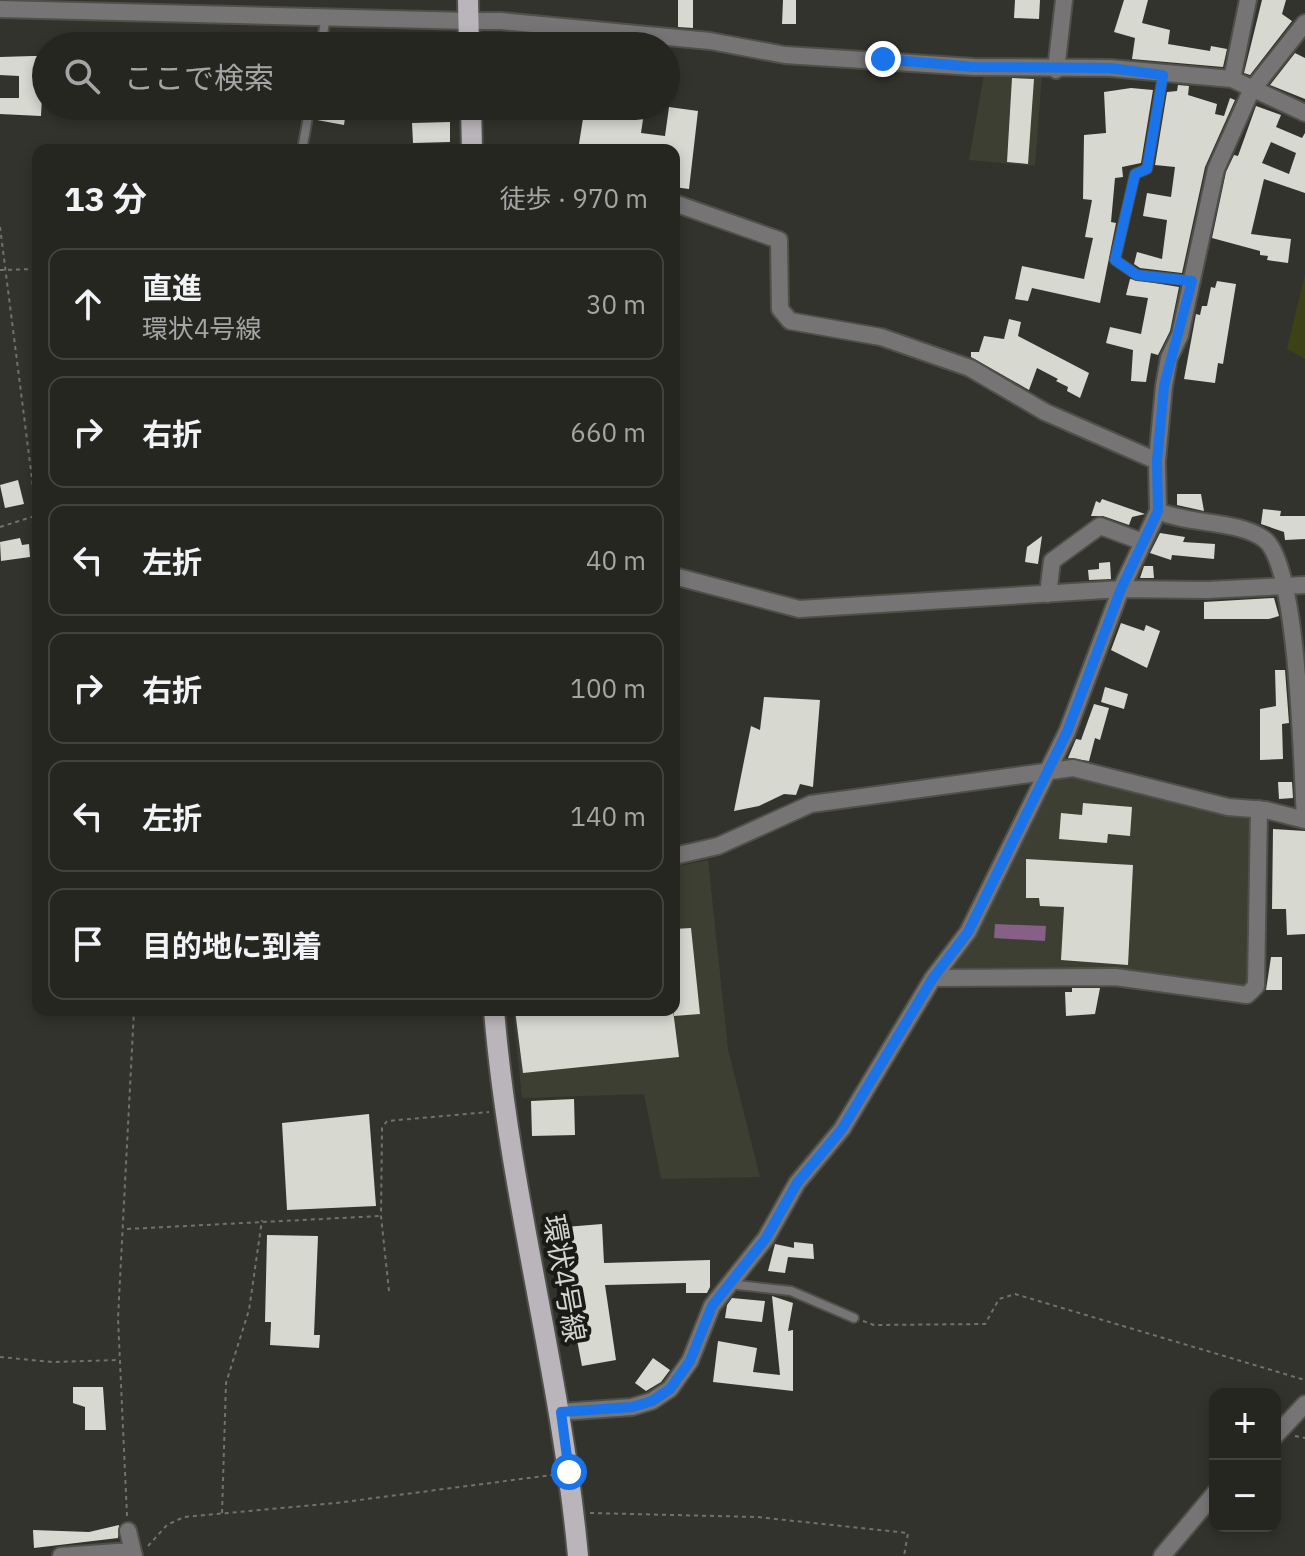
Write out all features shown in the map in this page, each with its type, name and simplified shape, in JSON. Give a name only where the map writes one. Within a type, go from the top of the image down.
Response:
[{"type":"main road","points":[[468,10],[469,32]]},
{"type":"main road","points":[[471,120],[472,144]]},
{"type":"main road","name":"環状4号線","points":[[495,1016],[506,1111],[561,1412],[578,1556]]},
{"type":"street","points":[[1056,70],[1064,0]]},
{"type":"street","points":[[1232,79],[1248,0]]},
{"type":"street","points":[[0,9],[326,16],[468,10],[501,21],[616,32]]},
{"type":"street","points":[[561,1412],[632,1407],[652,1401],[670,1389],[690,1361],[712,1306],[766,1238],[797,1183],[842,1129],[933,978],[968,932],[1067,732],[1121,589],[1158,511],[1157,461],[1169,358],[1180,335],[1216,169],[1251,91],[1305,23]]},
{"type":"street","points":[[680,38],[785,55],[1056,70],[1110,68],[1232,79],[1251,91],[1305,113]]},
{"type":"street","points":[[680,205],[779,240],[780,309],[790,321],[881,337],[970,368],[1045,412],[1157,461]]},
{"type":"street","points":[[680,855],[718,846],[811,804],[1073,768],[1228,807],[1259,809],[1305,820],[1299,704],[1285,586],[1278,555],[1261,536],[1158,511]]},
{"type":"street","points":[[1048,594],[1052,561],[1100,526],[1143,542]]},
{"type":"street","points":[[680,578],[799,609],[1121,589],[1305,585]]},
{"type":"street","points":[[933,978],[1115,977],[1247,995],[1256,986],[1259,809]]},
{"type":"street","points":[[1281,1430],[1305,1404]]},
{"type":"street","points":[[1162,1556],[1209,1500]]},
{"type":"street","points":[[61,1556],[138,1554],[128,1531]]},
{"type":"lane","points":[[323,32],[326,16]]},
{"type":"lane","points":[[1163,75],[1147,169],[1135,174],[1115,260],[1137,275],[1192,281]]},
{"type":"lane","points":[[303,144],[307,120]]},
{"type":"lane","points":[[727,1284],[791,1291],[854,1318]]},
{"type":"path","points":[[0,227],[32,479]]},
{"type":"path","points":[[0,270],[32,269]]},
{"type":"path","points":[[0,527],[32,517]]},
{"type":"path","points":[[128,1531],[119,1360],[134,1016]]},
{"type":"path","points":[[389,1291],[381,1216],[381,1141],[387,1121],[506,1111]]},
{"type":"path","points":[[124,1229],[381,1216]]},
{"type":"path","points":[[222,1513],[226,1383],[249,1310],[262,1220]]},
{"type":"path","points":[[854,1318],[874,1325],[985,1324],[999,1299],[1015,1294],[1305,1380]]},
{"type":"path","points":[[0,1357],[53,1362],[119,1360]]},
{"type":"path","points":[[138,1554],[167,1525],[184,1517],[336,1503],[569,1472]]},
{"type":"path","points":[[574,1511],[757,1517],[908,1533],[904,1556]]},
{"type":"shaded area","points":[[984,74],[1042,76],[1035,166],[969,160]]},
{"type":"shaded area","points":[[1073,777],[1232,817],[1248,817],[1254,823],[1252,985],[1247,990],[954,973],[949,969],[1051,780]]},
{"type":"shaded area","points":[[708,860],[728,1049],[760,1177],[661,1179],[644,1094],[522,1098],[514,1016],[680,1016],[680,866]]},
{"type":"shaded area","points":[[995,924],[1046,926],[1045,941],[994,938]]},
{"type":"green space","points":[[1305,274],[1305,359],[1287,349]]},
{"type":"building","points":[[678,0],[693,0],[693,28],[678,27]]},
{"type":"building","points":[[783,0],[796,0],[796,24],[782,24]]},
{"type":"building","points":[[1015,0],[1040,0],[1039,19],[1014,18]]},
{"type":"building","points":[[1124,0],[1148,0],[1142,23],[1170,30],[1168,44],[1210,51],[1211,46],[1227,49],[1223,67],[1132,59],[1135,38],[1114,32]]},
{"type":"building","points":[[1262,0],[1286,0],[1282,14],[1292,21],[1250,75],[1244,73]]},
{"type":"building","points":[[1295,53],[1305,58],[1305,99],[1270,85]]},
{"type":"building","points":[[32,56],[32,116],[0,114],[0,98],[19,98],[19,76],[0,75],[0,57]]},
{"type":"building","points":[[1012,78],[1034,79],[1028,164],[1007,162]]},
{"type":"building","points":[[1178,85],[1189,86],[1188,95],[1217,104],[1215,114],[1224,116],[1230,98],[1235,100],[1205,167],[1182,273],[1140,268],[1134,264],[1137,252],[1162,259],[1167,220],[1143,216],[1147,193],[1171,197],[1175,167],[1155,165],[1167,92],[1177,91]]},
{"type":"building","points":[[1131,88],[1153,90],[1141,163],[1122,167],[1123,177],[1115,178],[1111,222],[1116,223],[1100,303],[1032,288],[1028,301],[1015,299],[1022,266],[1084,279],[1093,238],[1085,237],[1092,200],[1083,199],[1084,135],[1106,133],[1104,92]]},
{"type":"building","points":[[1256,106],[1281,115],[1276,127],[1302,138],[1305,133],[1305,193],[1264,179],[1251,234],[1291,239],[1288,263],[1267,260],[1268,256],[1260,255],[1260,251],[1212,238],[1226,172],[1234,155],[1238,156]],"holes":[[[1271,142],[1296,153],[1289,174],[1262,163]]]},
{"type":"building","points":[[680,109],[698,111],[689,189],[680,188],[680,144],[579,144],[583,120],[643,120],[641,133],[665,136],[667,120],[680,120]]},
{"type":"building","points":[[317,120],[345,120],[344,125]]},
{"type":"building","points":[[450,122],[450,142],[413,143],[412,123]]},
{"type":"building","points":[[1130,279],[1179,287],[1170,331],[1158,355],[1151,353],[1146,382],[1131,381],[1133,350],[1106,343],[1110,327],[1141,334],[1148,298],[1126,295]]},
{"type":"building","points":[[1217,281],[1236,284],[1223,364],[1218,363],[1215,383],[1184,379],[1196,314],[1200,315],[1202,306],[1207,306],[1211,287],[1215,288]]},
{"type":"building","points":[[1009,319],[1021,322],[1018,336],[1089,373],[1080,398],[1067,391],[1068,387],[1056,381],[1058,379],[1037,368],[1029,390],[971,357],[971,352],[979,352],[984,336],[1004,339]]},
{"type":"building","points":[[18,480],[24,504],[5,508],[0,485]]},
{"type":"building","points":[[1177,494],[1201,494],[1204,511],[1177,505]]},
{"type":"building","points":[[1102,499],[1145,514],[1132,517],[1129,525],[1103,516],[1091,516],[1096,501],[1100,503]]},
{"type":"building","points":[[1263,509],[1281,511],[1280,516],[1305,516],[1305,539],[1285,540],[1284,532],[1261,524]]},
{"type":"building","points":[[1160,533],[1185,537],[1183,542],[1215,544],[1214,559],[1172,555],[1171,560],[1150,553]]},
{"type":"building","points":[[1042,536],[1038,564],[1025,562],[1027,547]]},
{"type":"building","points":[[20,538],[22,545],[29,544],[30,557],[1,561],[0,542]]},
{"type":"building","points":[[1110,562],[1111,579],[1089,580],[1088,570],[1099,569],[1099,563]]},
{"type":"building","points":[[1144,566],[1153,566],[1154,578],[1140,578]]},
{"type":"building","points":[[1274,598],[1279,616],[1269,619],[1204,619],[1204,602]]},
{"type":"building","points":[[1121,623],[1144,631],[1146,625],[1160,631],[1147,668],[1111,650]]},
{"type":"building","points":[[1275,670],[1285,670],[1289,723],[1282,724],[1283,759],[1260,760],[1260,709],[1276,706]]},
{"type":"building","points":[[1105,687],[1128,694],[1124,709],[1101,702]]},
{"type":"building","points":[[764,697],[820,700],[813,787],[800,784],[796,795],[784,794],[759,806],[734,811],[751,726],[760,730]]},
{"type":"building","points":[[1094,704],[1109,708],[1100,740],[1095,738],[1089,761],[1068,758],[1076,739],[1081,740]]},
{"type":"building","points":[[1278,782],[1292,782],[1293,798],[1279,799]]},
{"type":"building","points":[[1083,803],[1132,807],[1130,836],[1108,834],[1107,843],[1059,839],[1061,813],[1082,815]]},
{"type":"building","points":[[1273,829],[1305,831],[1305,934],[1287,935],[1286,909],[1272,909]]},
{"type":"building","points":[[1026,859],[1133,865],[1128,965],[1061,960],[1064,907],[1040,906],[1039,898],[1026,898]]},
{"type":"building","points":[[691,928],[700,1014],[680,1016],[680,929]]},
{"type":"building","points":[[1271,957],[1282,957],[1282,990],[1266,990]]},
{"type":"building","points":[[1072,988],[1100,988],[1095,1014],[1066,1016],[1065,992],[1072,992]]},
{"type":"building","points":[[516,1016],[674,1016],[679,1057],[523,1073]]},
{"type":"building","points":[[574,1099],[575,1135],[532,1136],[531,1101]]},
{"type":"building","points":[[369,1114],[376,1206],[287,1210],[282,1123]]},
{"type":"building","points":[[602,1224],[604,1263],[710,1260],[710,1287],[707,1293],[686,1293],[686,1283],[605,1285],[616,1360],[582,1366],[568,1293],[559,1294],[553,1228]]},
{"type":"building","points":[[267,1235],[318,1236],[314,1335],[320,1335],[319,1348],[270,1345],[271,1322],[265,1322]]},
{"type":"building","points":[[794,1242],[813,1244],[814,1259],[788,1257],[785,1273],[768,1271],[775,1244],[794,1248]]},
{"type":"building","points":[[772,1296],[793,1303],[788,1331],[793,1330],[793,1391],[713,1382],[718,1341],[757,1348],[753,1372],[780,1375]]},
{"type":"building","points":[[732,1298],[765,1301],[762,1322],[725,1318],[727,1305]]},
{"type":"building","points":[[653,1358],[670,1370],[661,1382],[646,1391],[635,1383]]},
{"type":"building","points":[[73,1387],[103,1387],[106,1430],[85,1430],[85,1407],[73,1403]]},
{"type":"building","points":[[119,1525],[118,1538],[34,1548],[33,1530],[89,1532]]},
{"type":"route","points":[[569,1472],[561,1412],[632,1407],[652,1401],[670,1389],[690,1361],[712,1306],[766,1238],[797,1183],[842,1129],[933,978],[968,932],[1035,790],[1067,732],[1121,589],[1158,511],[1157,461],[1164,386],[1192,281],[1157,280],[1137,275],[1115,260],[1135,174],[1147,169],[1163,75],[1110,68],[974,67],[883,59]]}]
